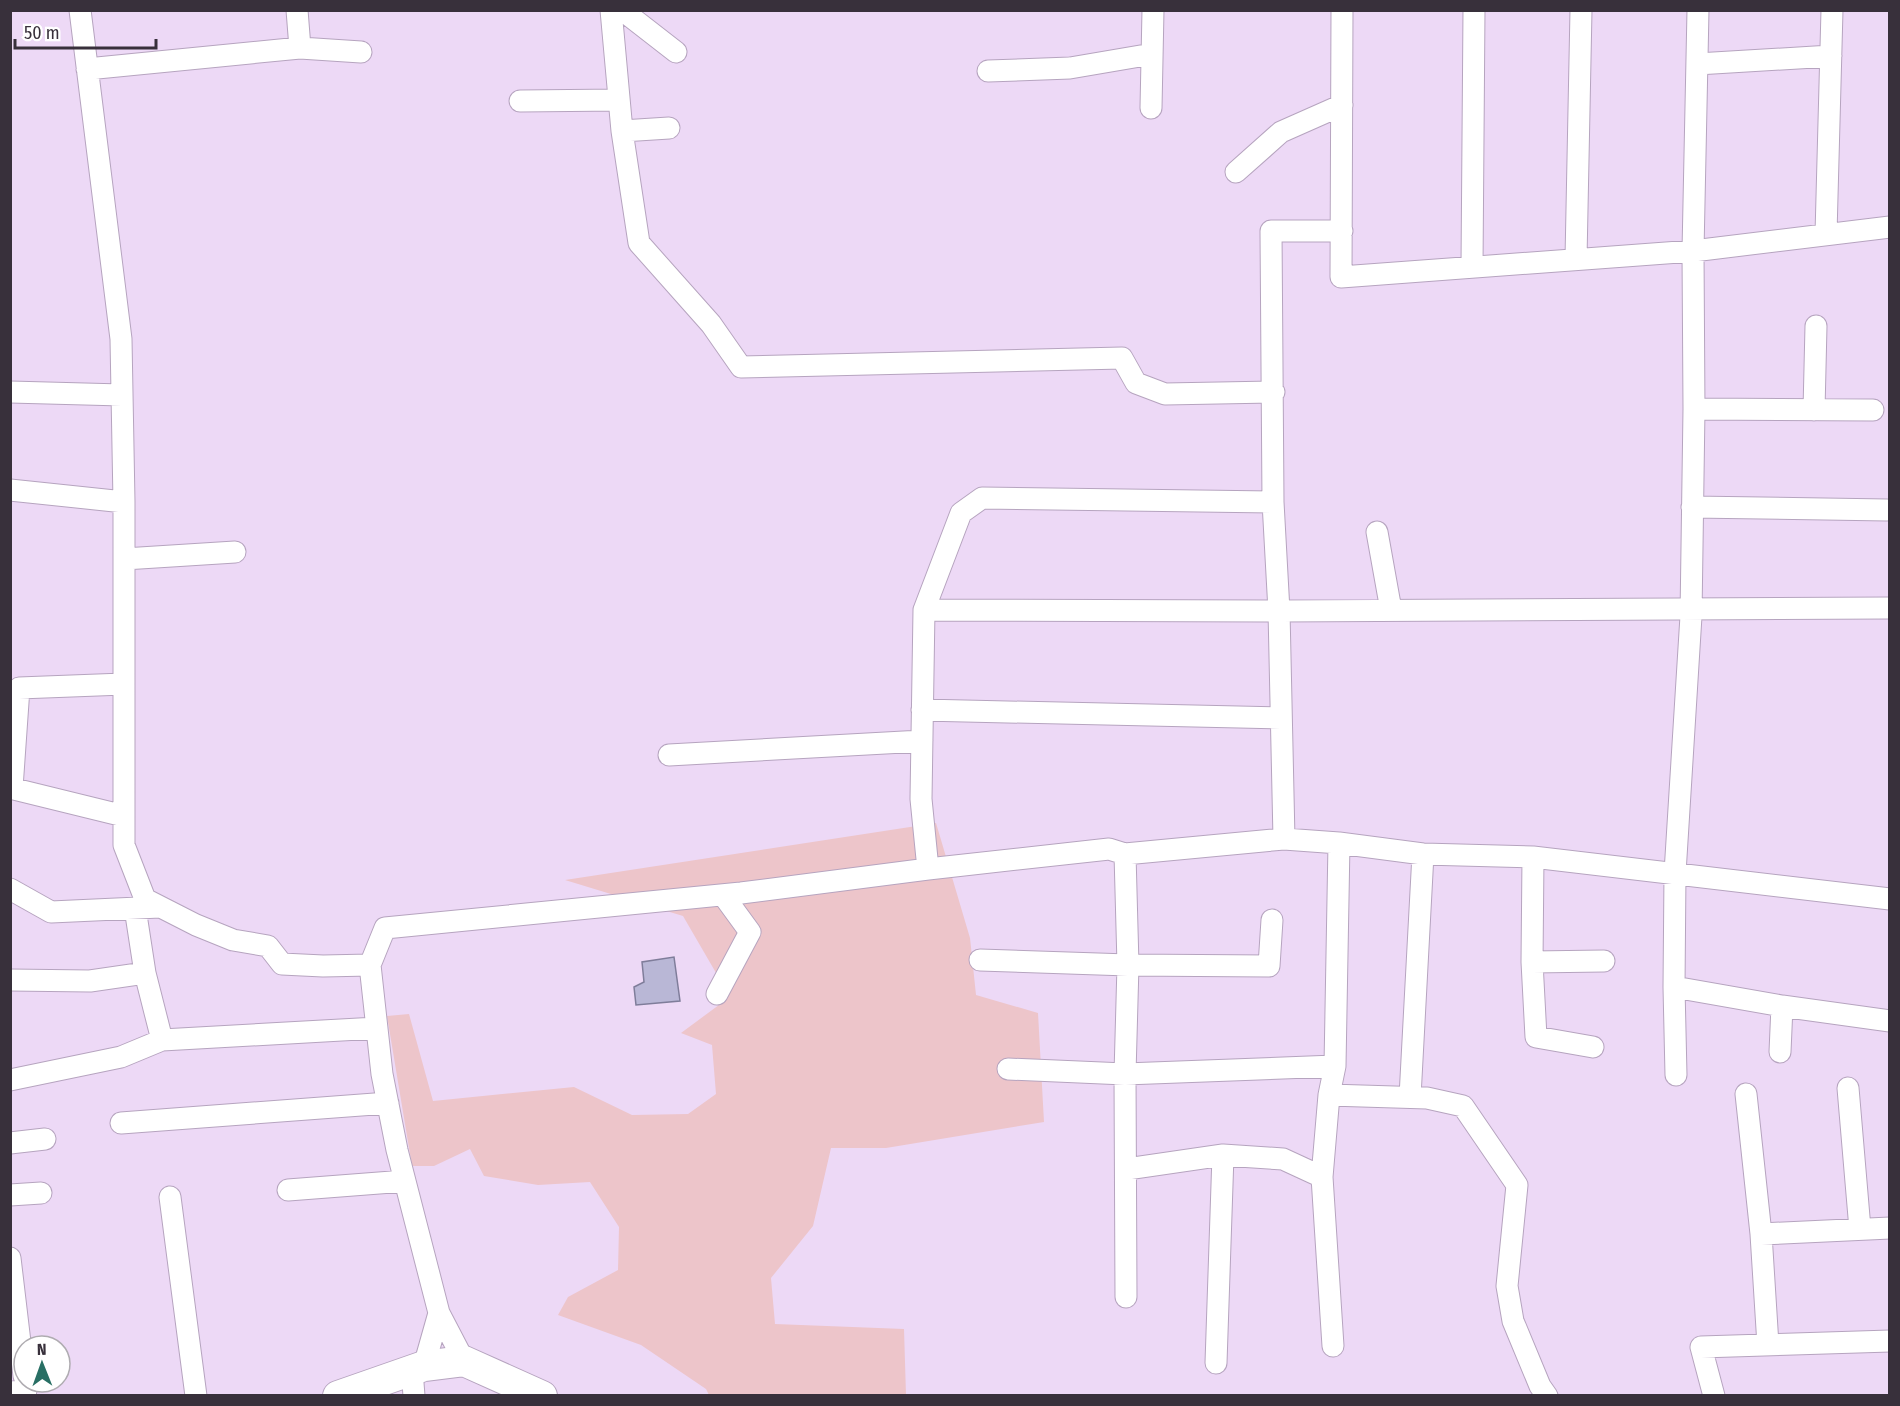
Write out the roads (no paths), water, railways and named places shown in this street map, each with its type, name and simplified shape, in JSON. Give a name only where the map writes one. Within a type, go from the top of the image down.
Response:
[{"type":"main road","points":[[338,1395],[417,1377],[464,1361],[528,1392]]},
{"type":"street","points":[[80,10],[121,339],[124,502],[124,845],[145,899],[196,925],[233,940],[268,946],[282,964],[323,966],[370,964]]},
{"type":"street","points":[[297,10],[300,48]]},
{"type":"street","points":[[611,10],[622,131],[639,243],[711,324],[741,367],[1122,358],[1136,383],[1165,394],[1274,392]]},
{"type":"street","points":[[622,10],[676,52]]},
{"type":"street","points":[[1151,108],[1153,10]]},
{"type":"street","points":[[1342,10],[1341,277],[1693,251],[1890,226]]},
{"type":"street","points":[[1472,267],[1474,10]]},
{"type":"street","points":[[1576,259],[1581,10]]},
{"type":"street","points":[[1676,1076],[1675,873],[1691,608],[1694,410],[1693,251],[1698,10]]},
{"type":"street","points":[[1826,234],[1832,10]]},
{"type":"street","points":[[87,69],[300,48],[361,52]]},
{"type":"street","points":[[988,71],[1070,68],[1152,54]]},
{"type":"street","points":[[1697,64],[1831,56]]},
{"type":"street","points":[[520,100],[619,100]]},
{"type":"street","points":[[1236,172],[1281,132],[1342,105]]},
{"type":"street","points":[[622,131],[669,128]]},
{"type":"street","points":[[1284,839],[1279,610],[1273,502],[1274,392],[1271,231],[1342,231]]},
{"type":"street","points":[[1814,410],[1816,326]]},
{"type":"street","points":[[10,392],[122,395]]},
{"type":"street","points":[[1694,410],[1873,410]]},
{"type":"street","points":[[10,490],[124,502]]},
{"type":"street","points":[[928,868],[921,799],[924,610],[961,513],[982,498],[1273,502]]},
{"type":"street","points":[[1692,507],[1887,510]]},
{"type":"street","points":[[1377,532],[1391,610]]},
{"type":"street","points":[[124,559],[235,552]]},
{"type":"street","points":[[924,610],[1890,608]]},
{"type":"street","points":[[124,684],[19,688],[11,788],[124,816]]},
{"type":"street","points":[[922,710],[1281,718]]},
{"type":"street","points":[[669,755],[922,741]]},
{"type":"street","points":[[464,1361],[439,1313],[405,1180],[382,1074],[370,964],[385,928],[723,895],[928,868],[1109,849],[1125,854],[1284,839],[1339,843],[1423,854],[1533,857],[1890,899]]},
{"type":"street","points":[[1333,1346],[1322,1177],[1329,1095],[1335,1066],[1339,843]]},
{"type":"street","points":[[1125,854],[1128,965],[1125,1074],[1126,1297]]},
{"type":"street","points":[[1410,1097],[1423,854]]},
{"type":"street","points":[[1533,857],[1532,962],[1536,1037],[1593,1047]]},
{"type":"street","points":[[10,890],[51,912],[160,907]]},
{"type":"street","points":[[717,994],[750,932],[723,895]]},
{"type":"street","points":[[135,908],[145,973],[162,1040]]},
{"type":"street","points":[[980,960],[1128,965],[1269,966],[1272,920]]},
{"type":"street","points":[[1532,962],[1604,961]]},
{"type":"street","points":[[10,980],[90,981],[145,973]]},
{"type":"street","points":[[1674,987],[1890,1022]]},
{"type":"street","points":[[1780,1052],[1782,1006]]},
{"type":"street","points":[[10,1080],[121,1057],[162,1040],[377,1028]]},
{"type":"street","points":[[1008,1069],[1125,1074],[1335,1066]]},
{"type":"street","points":[[1848,1088],[1860,1229]]},
{"type":"street","points":[[1746,1094],[1761,1234],[1768,1345]]},
{"type":"street","points":[[1329,1095],[1427,1098],[1463,1106],[1517,1185],[1507,1286],[1513,1321],[1540,1386],[1547,1395]]},
{"type":"street","points":[[122,1123],[388,1103]]},
{"type":"street","points":[[10,1143],[45,1139]]},
{"type":"street","points":[[1127,1169],[1223,1155],[1283,1159],[1322,1177]]},
{"type":"street","points":[[1216,1363],[1223,1155]]},
{"type":"street","points":[[288,1190],[405,1180]]},
{"type":"street","points":[[10,1195],[41,1193]]},
{"type":"street","points":[[170,1197],[196,1395]]},
{"type":"street","points":[[1761,1234],[1890,1228]]},
{"type":"street","points":[[10,1258],[17,1334]]},
{"type":"street","points":[[417,1377],[439,1313]]},
{"type":"street","points":[[1714,1395],[1701,1347],[1890,1341]]}]
